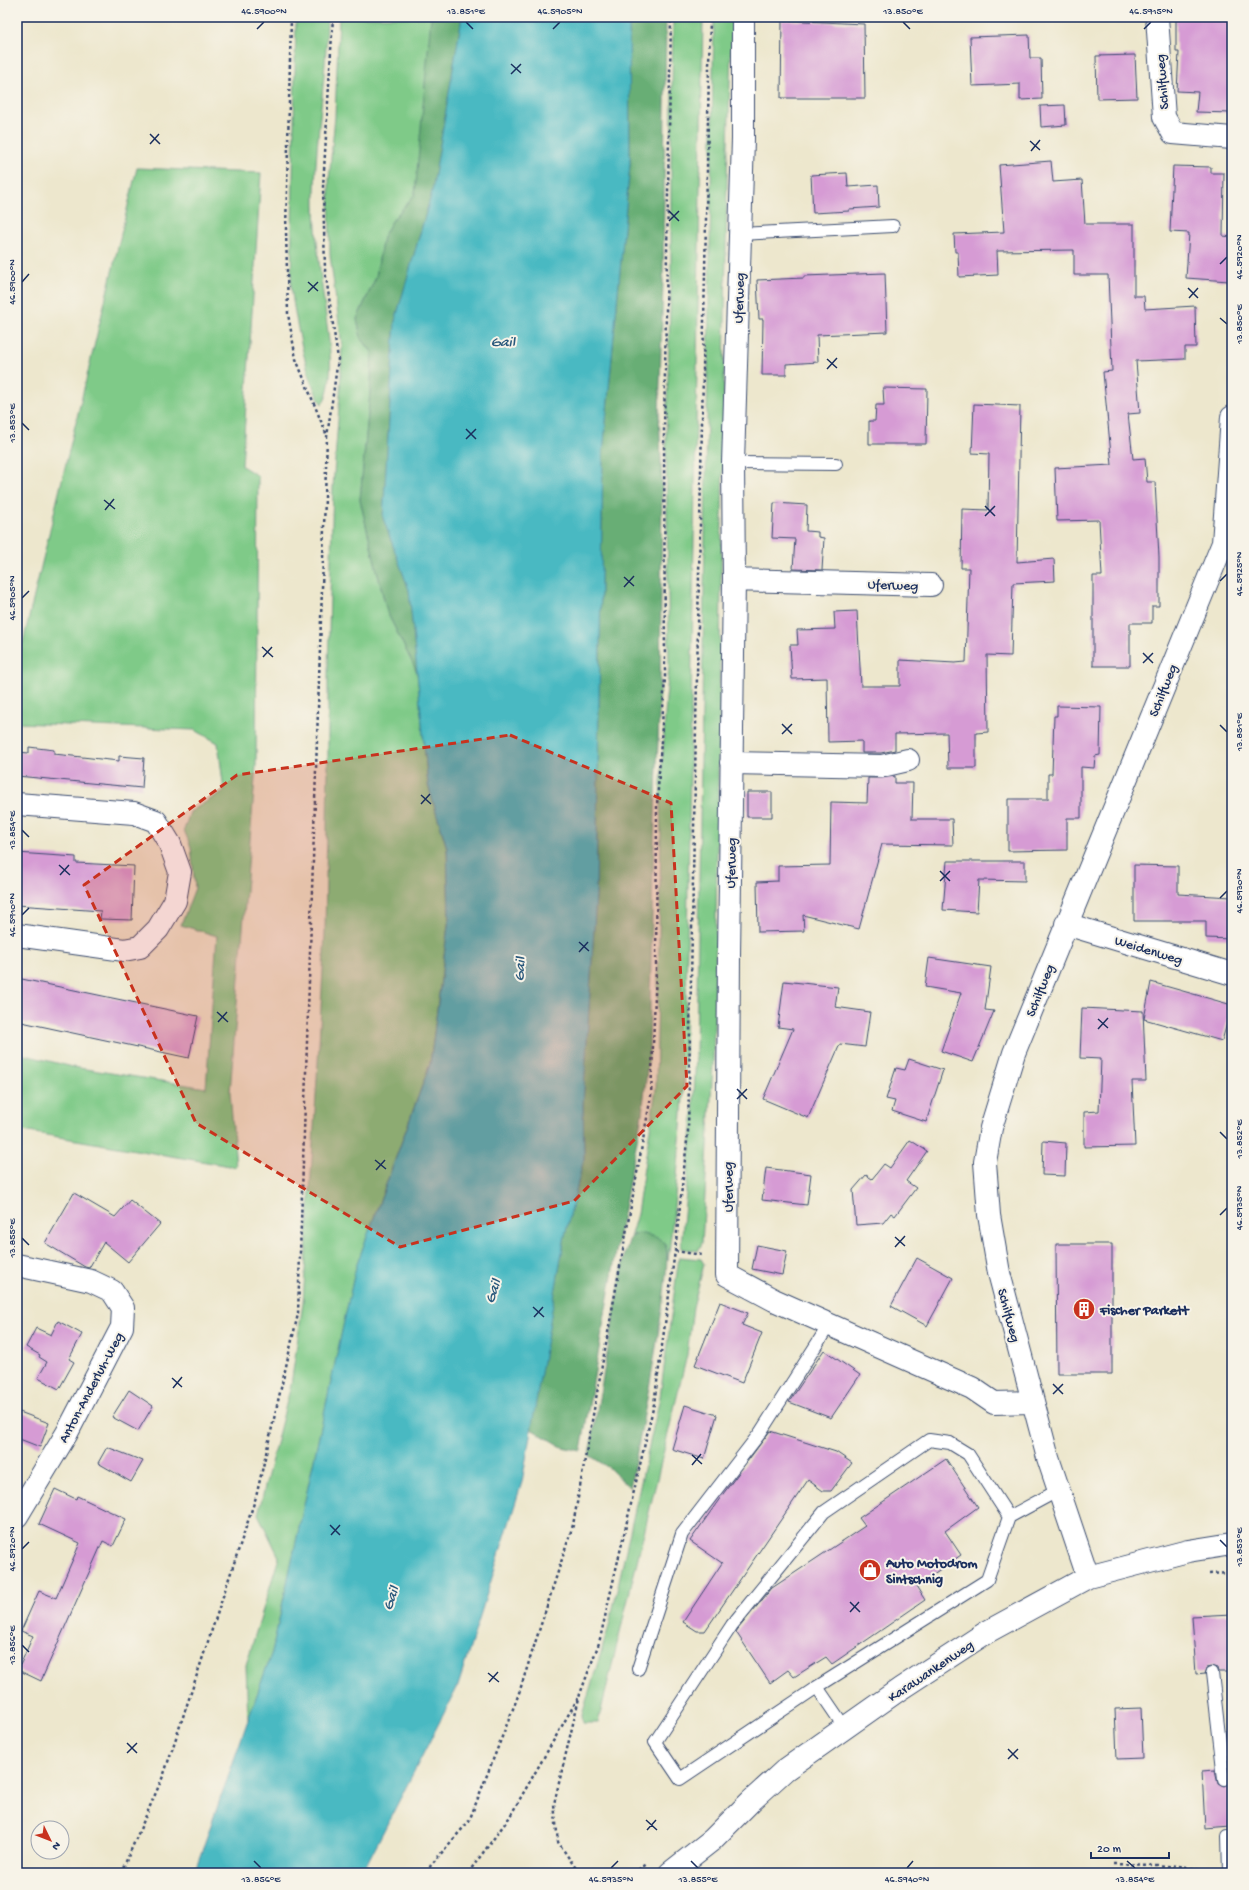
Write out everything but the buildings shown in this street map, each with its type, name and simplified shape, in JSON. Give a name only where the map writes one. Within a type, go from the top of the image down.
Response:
[{"type":"street","name":"Uferweg","points":[[743,17],[743,139],[733,463],[734,580],[727,1275],[774,1300],[972,1388],[994,1403],[1034,1402]]},
{"type":"street","name":"Schilfweg","points":[[1157,17],[1164,117],[1173,133],[1232,138]]},
{"type":"street","name":"Schilfweg","points":[[1088,1577],[1059,1490],[998,1273],[989,1215],[985,1162],[991,1128],[1014,1053],[1223,543],[1232,417]]},
{"type":"street","name":"Uferweg","points":[[734,580],[931,586]]},
{"type":"street","points":[[731,763],[882,766],[908,760]]},
{"type":"street","points":[[17,804],[134,813],[156,821],[170,844],[180,872],[175,901],[158,929],[140,947],[124,950],[17,936]]},
{"type":"street","name":"Weidenweg","points":[[1066,924],[1232,974]]},
{"type":"street","name":"Anton-Anderluh-Weg","points":[[17,1265],[91,1282],[112,1290],[123,1308],[122,1327],[67,1433],[19,1508]]},
{"type":"street","name":"Karawankenweg","points":[[670,1873],[712,1840],[785,1770],[987,1632],[1088,1577],[1188,1551],[1232,1544]]},
{"type":"lane","points":[[740,234],[893,226]]},
{"type":"lane","points":[[733,463],[836,464]]},
{"type":"lane","points":[[638,1669],[682,1534],[760,1433],[829,1325]]},
{"type":"lane","points":[[1009,1517],[968,1454],[950,1443],[929,1440],[824,1512],[732,1625],[655,1742],[680,1779],[817,1687],[987,1580],[1009,1517],[1059,1490]]},
{"type":"lane","points":[[1212,1673],[1224,1779]]},
{"type":"lane","points":[[817,1687],[845,1728]]},
{"type":"lane","points":[[1228,1836],[1229,1872]]},
{"type":"path","points":[[291,17],[286,230],[288,314],[296,359],[327,437]]},
{"type":"path","points":[[121,1873],[164,1774],[256,1497],[298,1314],[327,437],[338,359],[325,270],[323,187],[332,17]]},
{"type":"path","points":[[427,1873],[431,1866],[469,1821],[518,1696],[573,1525],[651,1096],[656,970],[657,805],[665,677],[664,430],[671,17]]},
{"type":"path","points":[[579,1873],[558,1842],[554,1804],[580,1694],[599,1643],[654,1404],[675,1251],[688,1132],[710,17]]},
{"type":"path","points":[[1208,1574],[1232,1573]]},
{"type":"path","points":[[468,1873],[509,1818],[580,1694]]},
{"type":"path","points":[[1113,1864],[1157,1865],[1229,1872]]},
{"type":"highlighted area","points":[[510,735],[671,803],[687,1086],[574,1201],[400,1247],[196,1123],[84,885],[237,775]]},
{"type":"green space","points":[[296,17],[327,17],[327,39],[317,146],[315,189],[315,219],[330,358],[329,384],[327,395],[322,404],[316,394],[306,365],[291,286]]},
{"type":"green space","points":[[339,17],[434,17],[415,194],[392,221],[383,237],[376,277],[357,319],[361,338],[372,352],[371,382],[360,500],[387,612],[417,672],[428,785],[447,848],[449,918],[430,1064],[356,1267],[272,1652],[248,1721],[246,1665],[279,1557],[258,1514],[291,1385],[303,1303],[325,933],[328,667],[333,487],[342,346],[330,255],[329,179],[335,117]]},
{"type":"green space","points":[[431,17],[462,17],[432,192],[395,321],[383,518],[409,590],[417,672],[387,612],[360,500],[371,382],[372,352],[361,338],[357,319],[376,277],[383,237],[392,221],[415,194]]},
{"type":"green space","points":[[629,17],[666,17],[663,283],[659,414],[662,485],[660,688],[653,872],[649,1054],[642,1114],[581,1451],[562,1447],[531,1429],[565,1235],[584,1158],[583,1104],[596,895],[603,453],[630,164]]},
{"type":"green space","points":[[673,17],[703,17],[685,1059],[674,1211],[668,1261],[666,1245],[633,1234],[630,1238],[637,1214],[656,1089],[661,836],[660,799],[669,667],[666,436],[671,280]]},
{"type":"green space","points":[[714,17],[732,17],[727,179],[713,1064],[702,1243],[698,1251],[683,1249],[681,1246],[693,1117],[696,1053]]},
{"type":"green space","points":[[137,168],[261,173],[242,466],[258,476],[256,765],[230,1092],[236,1167],[17,1130],[17,1053],[73,1067],[206,1088],[217,936],[181,925],[195,888],[191,847],[184,830],[190,812],[224,791],[218,743],[195,730],[17,723],[17,667]]},
{"type":"green space","points":[[638,1233],[653,1236],[663,1241],[665,1244],[667,1258],[665,1284],[654,1360],[630,1488],[609,1468],[589,1455],[625,1253],[630,1238]]},
{"type":"green space","points":[[679,1257],[701,1259],[704,1264],[693,1307],[687,1355],[598,1723],[583,1723],[582,1715],[609,1626],[660,1397]]},
{"type":"water","name":"Gail","points":[[462,17],[629,17],[630,164],[603,453],[596,895],[583,1104],[584,1158],[565,1235],[522,1482],[458,1686],[362,1873],[194,1873],[272,1652],[356,1267],[430,1064],[449,918],[447,848],[428,785],[409,590],[383,518],[395,321],[432,192]]},
{"type":"place","name":"Fischer Parkett","points":[[1084,1309]]},
{"type":"place","name":"Auto Motodrom Sintschnig","points":[[870,1570]]}]
